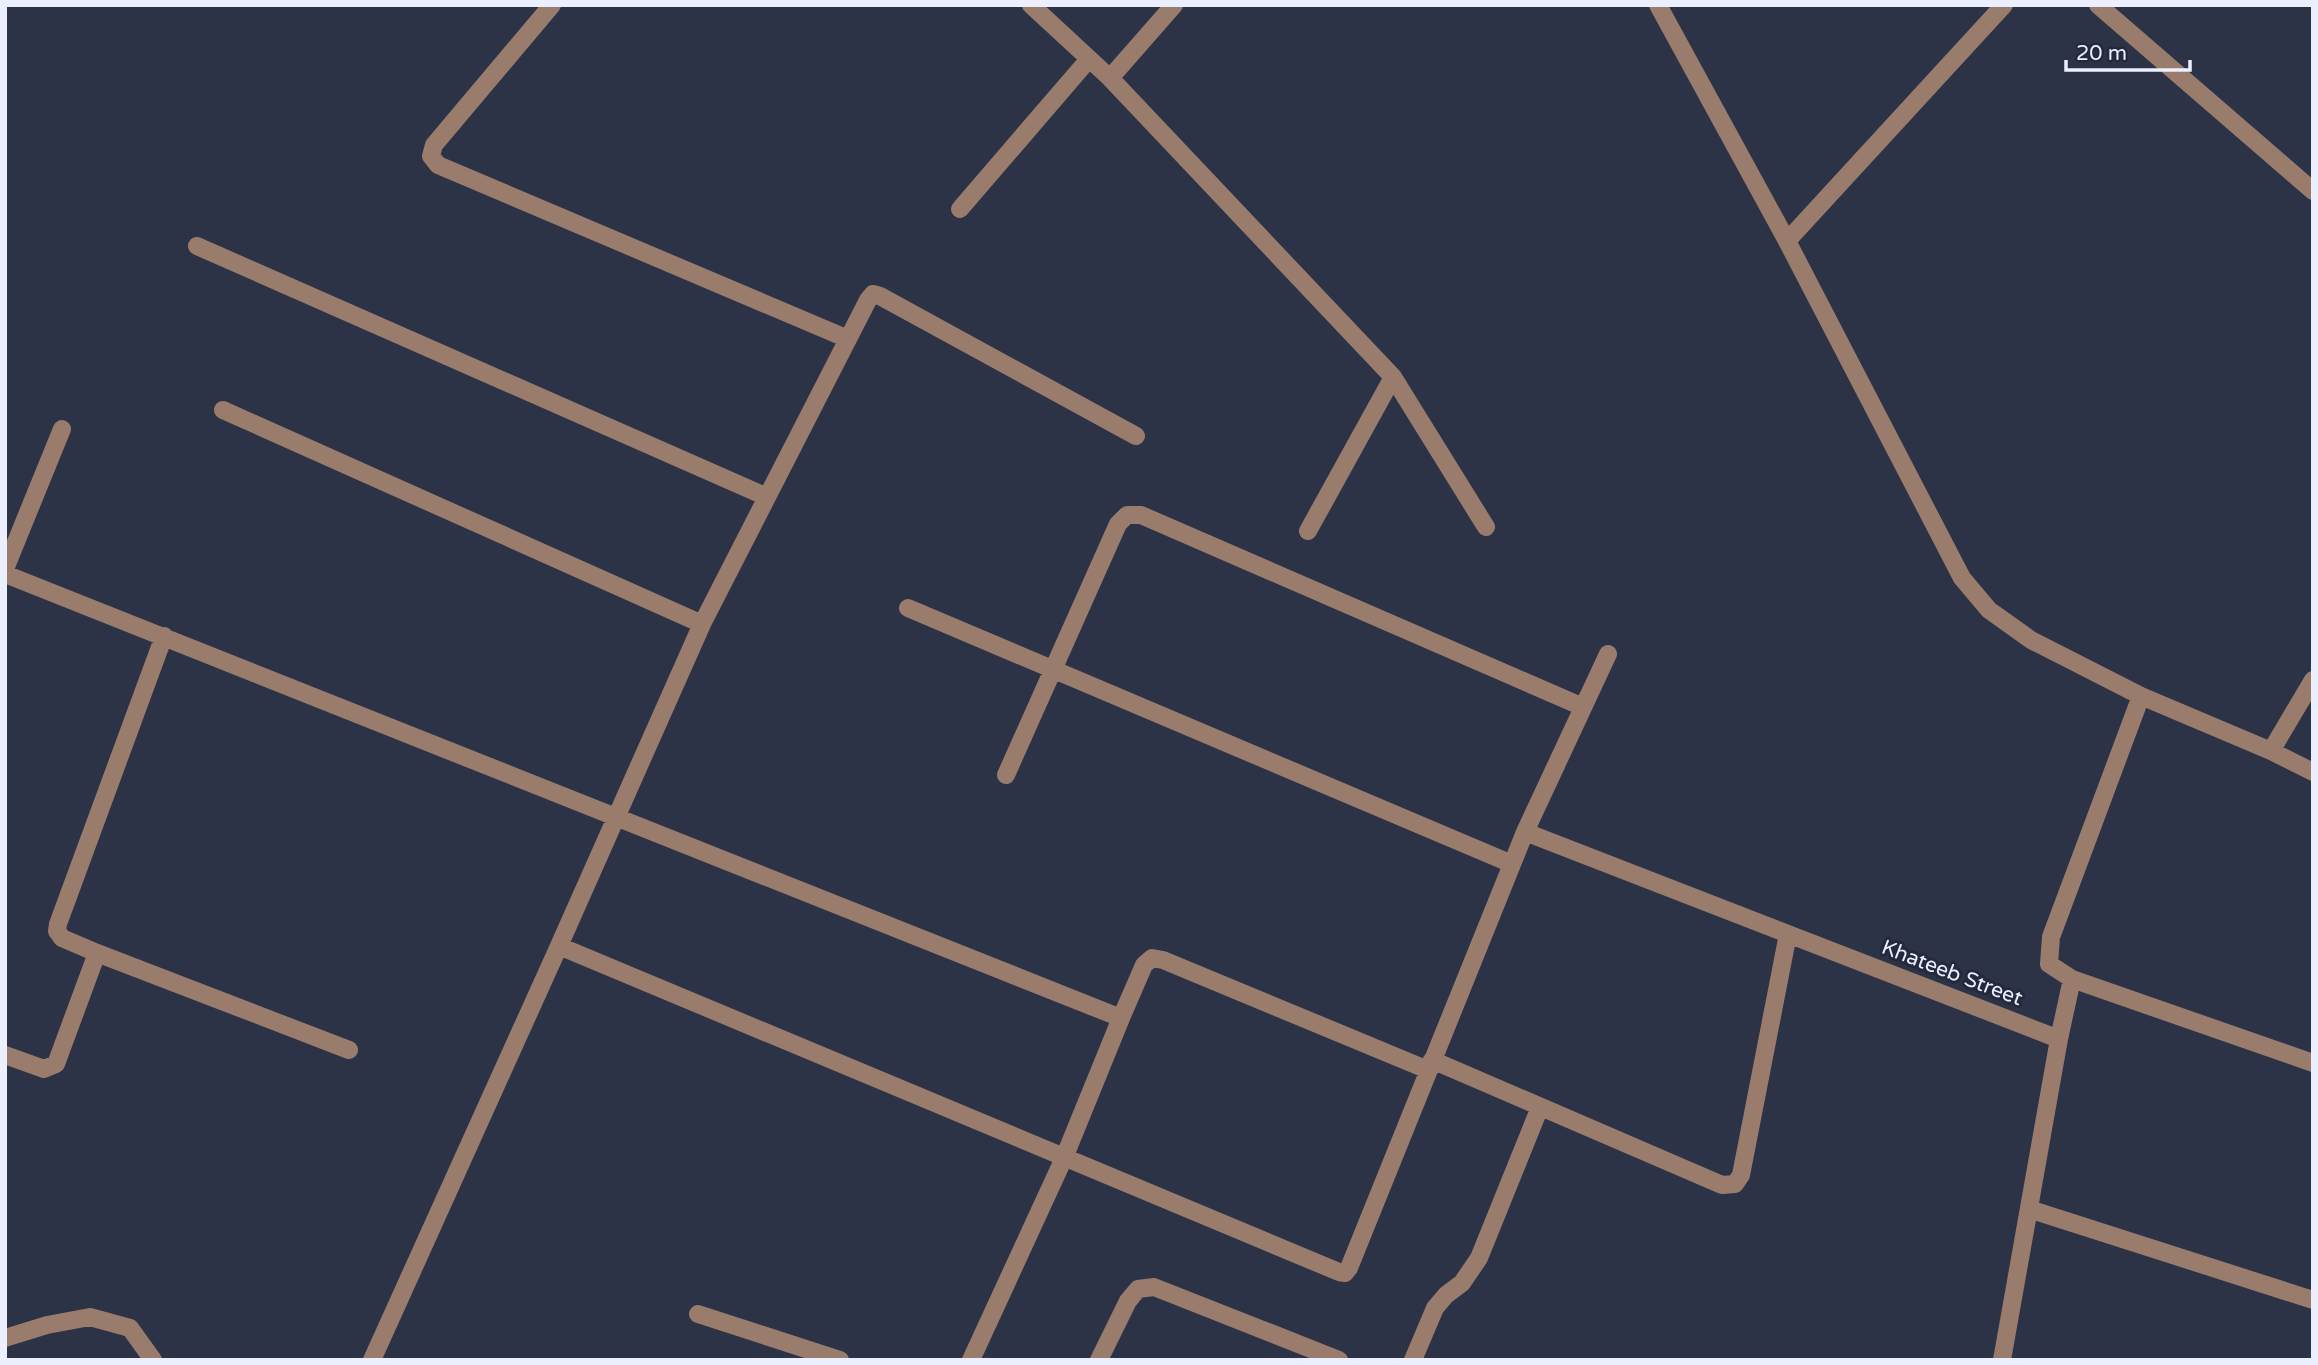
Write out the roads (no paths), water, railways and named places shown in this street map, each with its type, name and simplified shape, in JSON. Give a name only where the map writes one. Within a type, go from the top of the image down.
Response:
[{"type":"street","points":[[552,5],[435,145],[431,156],[438,165],[848,339]]},
{"type":"street","points":[[1031,5],[1110,78],[1393,377],[1486,527]]},
{"type":"street","points":[[1110,78],[1174,5]]},
{"type":"street","points":[[1658,5],[1787,241],[1962,578],[1989,610],[2031,640],[2141,696],[2272,751],[2313,772]]},
{"type":"street","points":[[1787,241],[2004,5]]},
{"type":"street","points":[[2098,5],[2313,191]]},
{"type":"street","points":[[960,208],[1089,59]]},
{"type":"street","points":[[197,246],[767,497]]},
{"type":"street","points":[[372,1360],[702,624],[868,300],[873,294],[880,296],[1136,436]]},
{"type":"street","points":[[1308,531],[1393,377]]},
{"type":"street","points":[[223,410],[702,624]]},
{"type":"street","points":[[62,429],[5,572],[1121,1018]]},
{"type":"street","points":[[1006,775],[1118,524],[1127,515],[1141,515],[1583,707]]},
{"type":"street","points":[[908,608],[1512,864]]},
{"type":"street","points":[[164,636],[57,931],[62,938],[97,953],[349,1050]]},
{"type":"street","points":[[559,946],[1345,1273],[1525,832],[1608,654]]},
{"type":"street","points":[[2272,751],[2313,680]]},
{"type":"street","points":[[2141,696],[2051,937],[2049,964],[2072,979],[2313,1063]]},
{"type":"street","name":"Khateeb Street","points":[[1525,832],[2060,1038]]},
{"type":"street","points":[[971,1360],[1065,1158],[1144,965],[1152,958],[1540,1107],[1722,1185],[1735,1184],[1741,1175],[1788,934]]},
{"type":"street","points":[[5,1055],[44,1069],[55,1064],[97,953]]},
{"type":"street","points":[[2002,1360],[2072,979]]},
{"type":"street","points":[[1413,1360],[1435,1308],[1462,1283],[1479,1258],[1540,1107]]},
{"type":"street","points":[[2029,1209],[2313,1300]]},
{"type":"street","points":[[1099,1360],[1128,1301],[1138,1289],[1154,1287],[1339,1360]]},
{"type":"street","points":[[698,1314],[840,1360]]},
{"type":"street","points":[[5,1338],[47,1325],[90,1317],[130,1328],[153,1360]]}]
